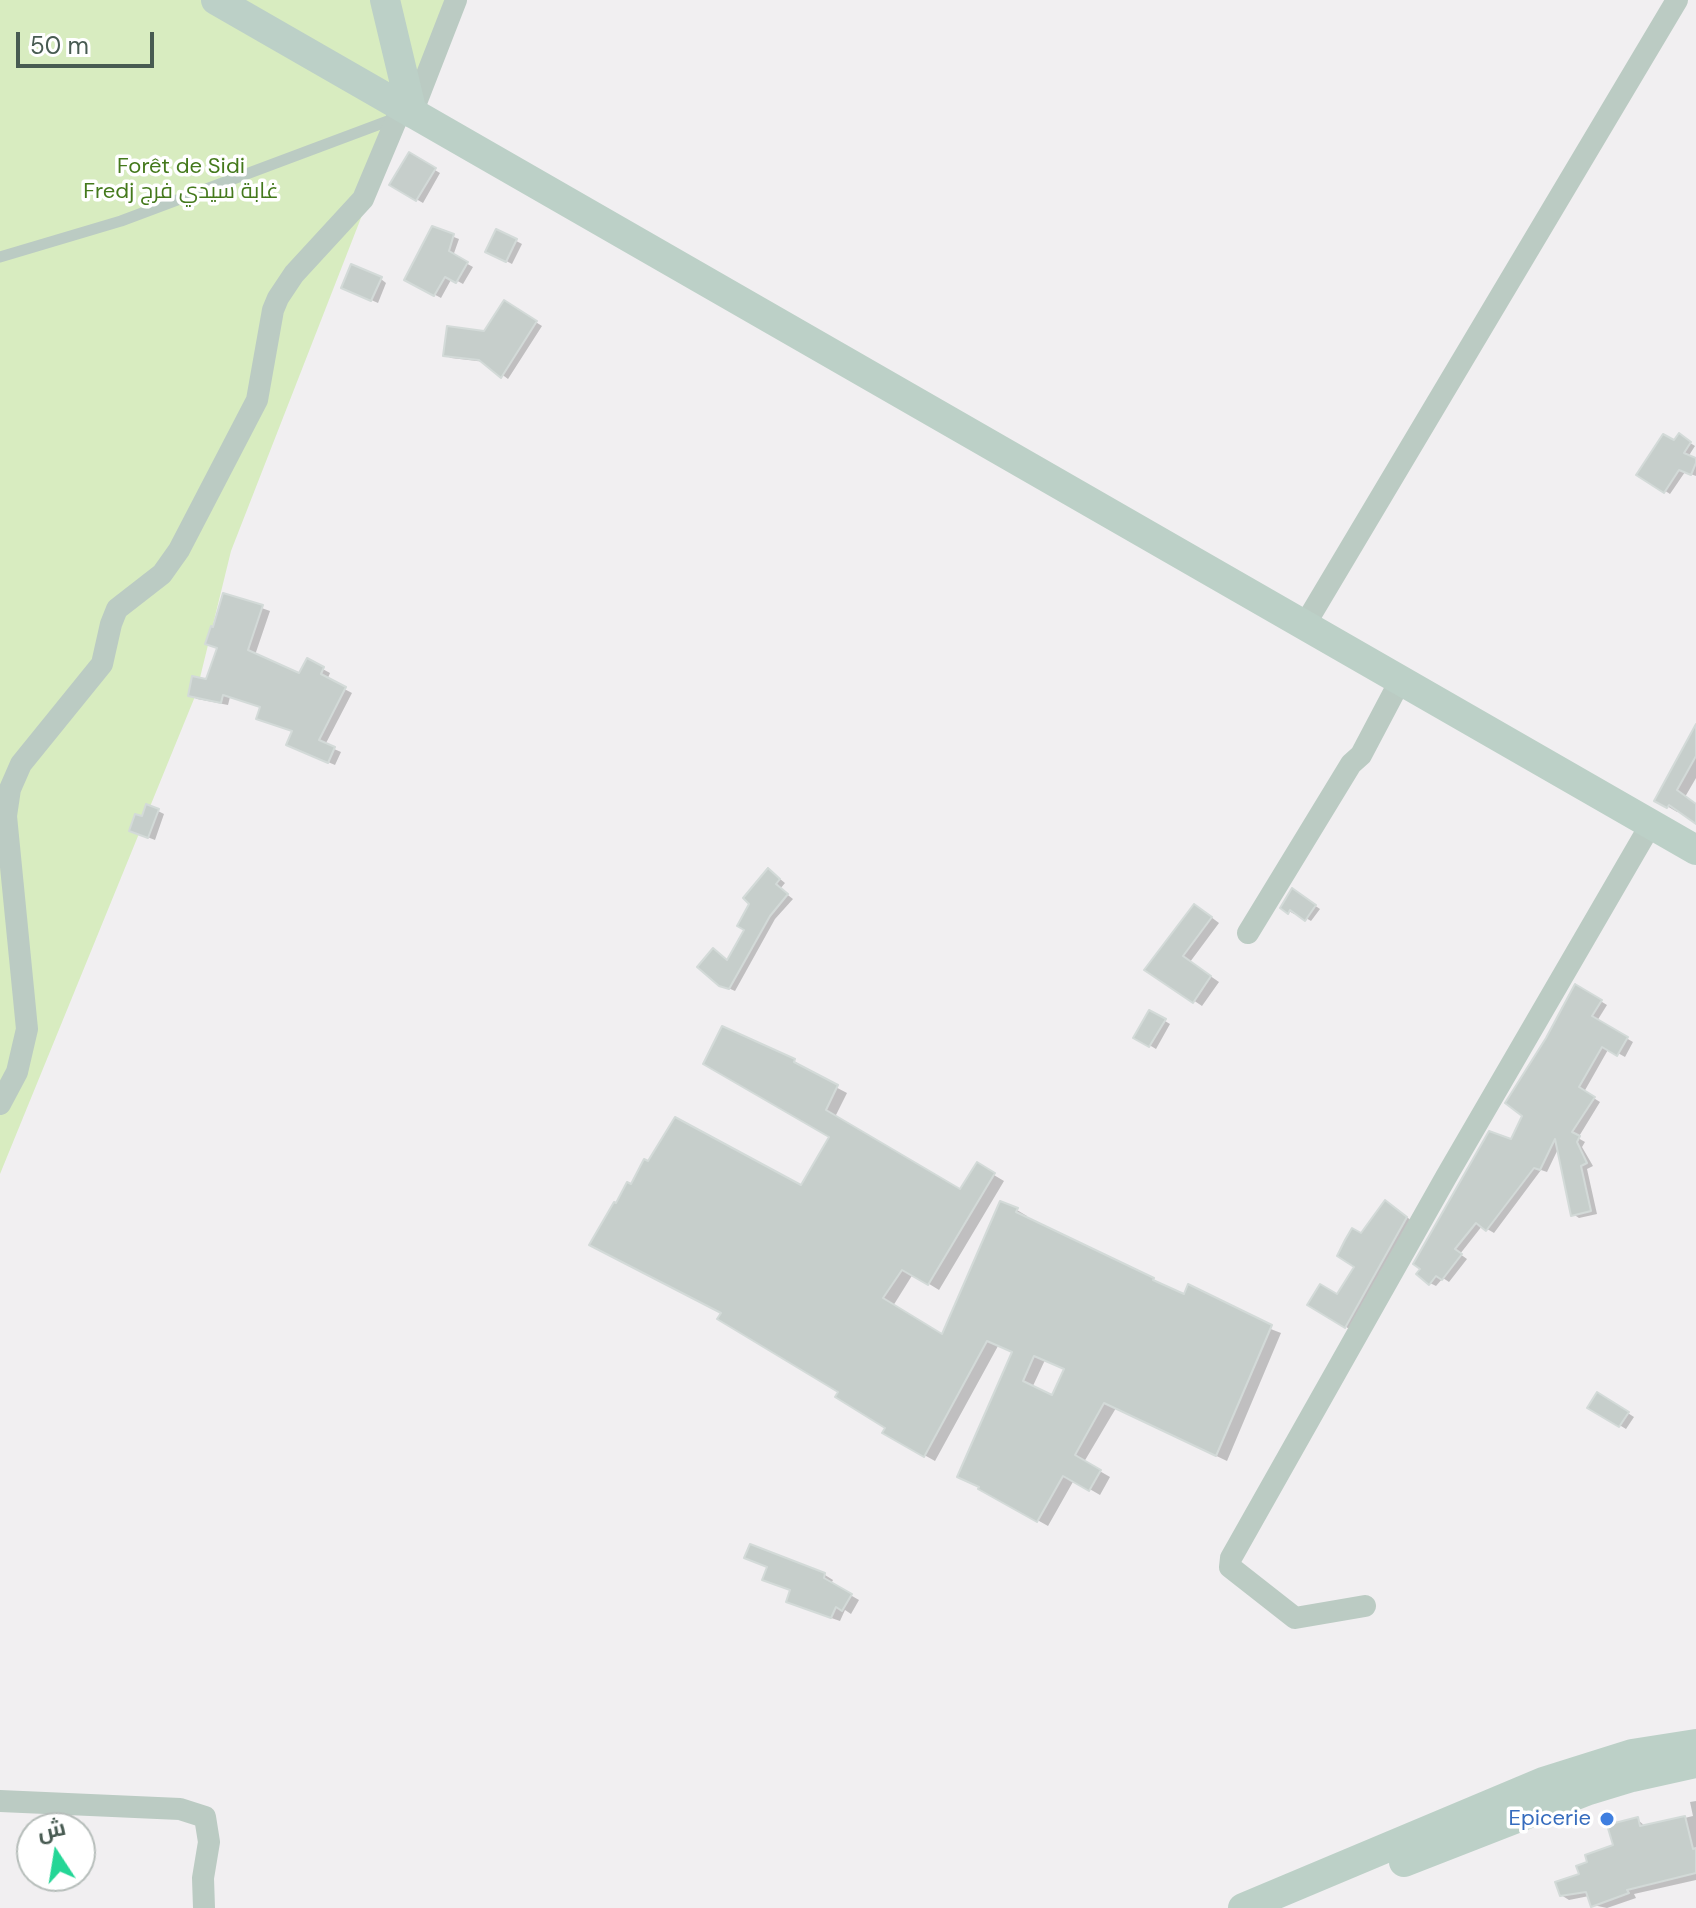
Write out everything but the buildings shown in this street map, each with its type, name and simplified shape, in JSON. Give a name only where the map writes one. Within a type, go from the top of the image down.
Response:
[{"type":"main road","points":[[216,0],[404,115],[1696,850]]},
{"type":"main road","points":[[385,0],[404,115]]},
{"type":"main road","points":[[1243,1908],[1543,1782],[1632,1754],[1696,1744]]},
{"type":"main road","points":[[1295,1908],[1541,1807],[1632,1777],[1696,1763]]},
{"type":"street","points":[[0,1104],[17,1072],[27,1029],[6,816],[10,789],[21,764],[102,664],[117,609],[162,574],[179,550],[257,400],[273,310],[278,298],[294,274],[357,209],[456,0]]},
{"type":"street","points":[[1304,626],[1677,0]]},
{"type":"street","points":[[1248,933],[1351,764],[1361,755],[1400,681]]},
{"type":"street","points":[[1365,1606],[1295,1618],[1230,1567],[1231,1558],[1446,1177],[1651,824]]},
{"type":"street","points":[[0,1801],[180,1809],[205,1817],[209,1842],[203,1878],[204,1908]]},
{"type":"lane","points":[[0,257],[121,221],[404,115]]},
{"type":"green space","name":"Forêt de Sidi Fredj غابة سيدي فرج","points":[[0,0],[446,0],[231,551],[196,694],[0,1174]]},
{"type":"place","name":"Epicerie","points":[[1607,1819]]}]
